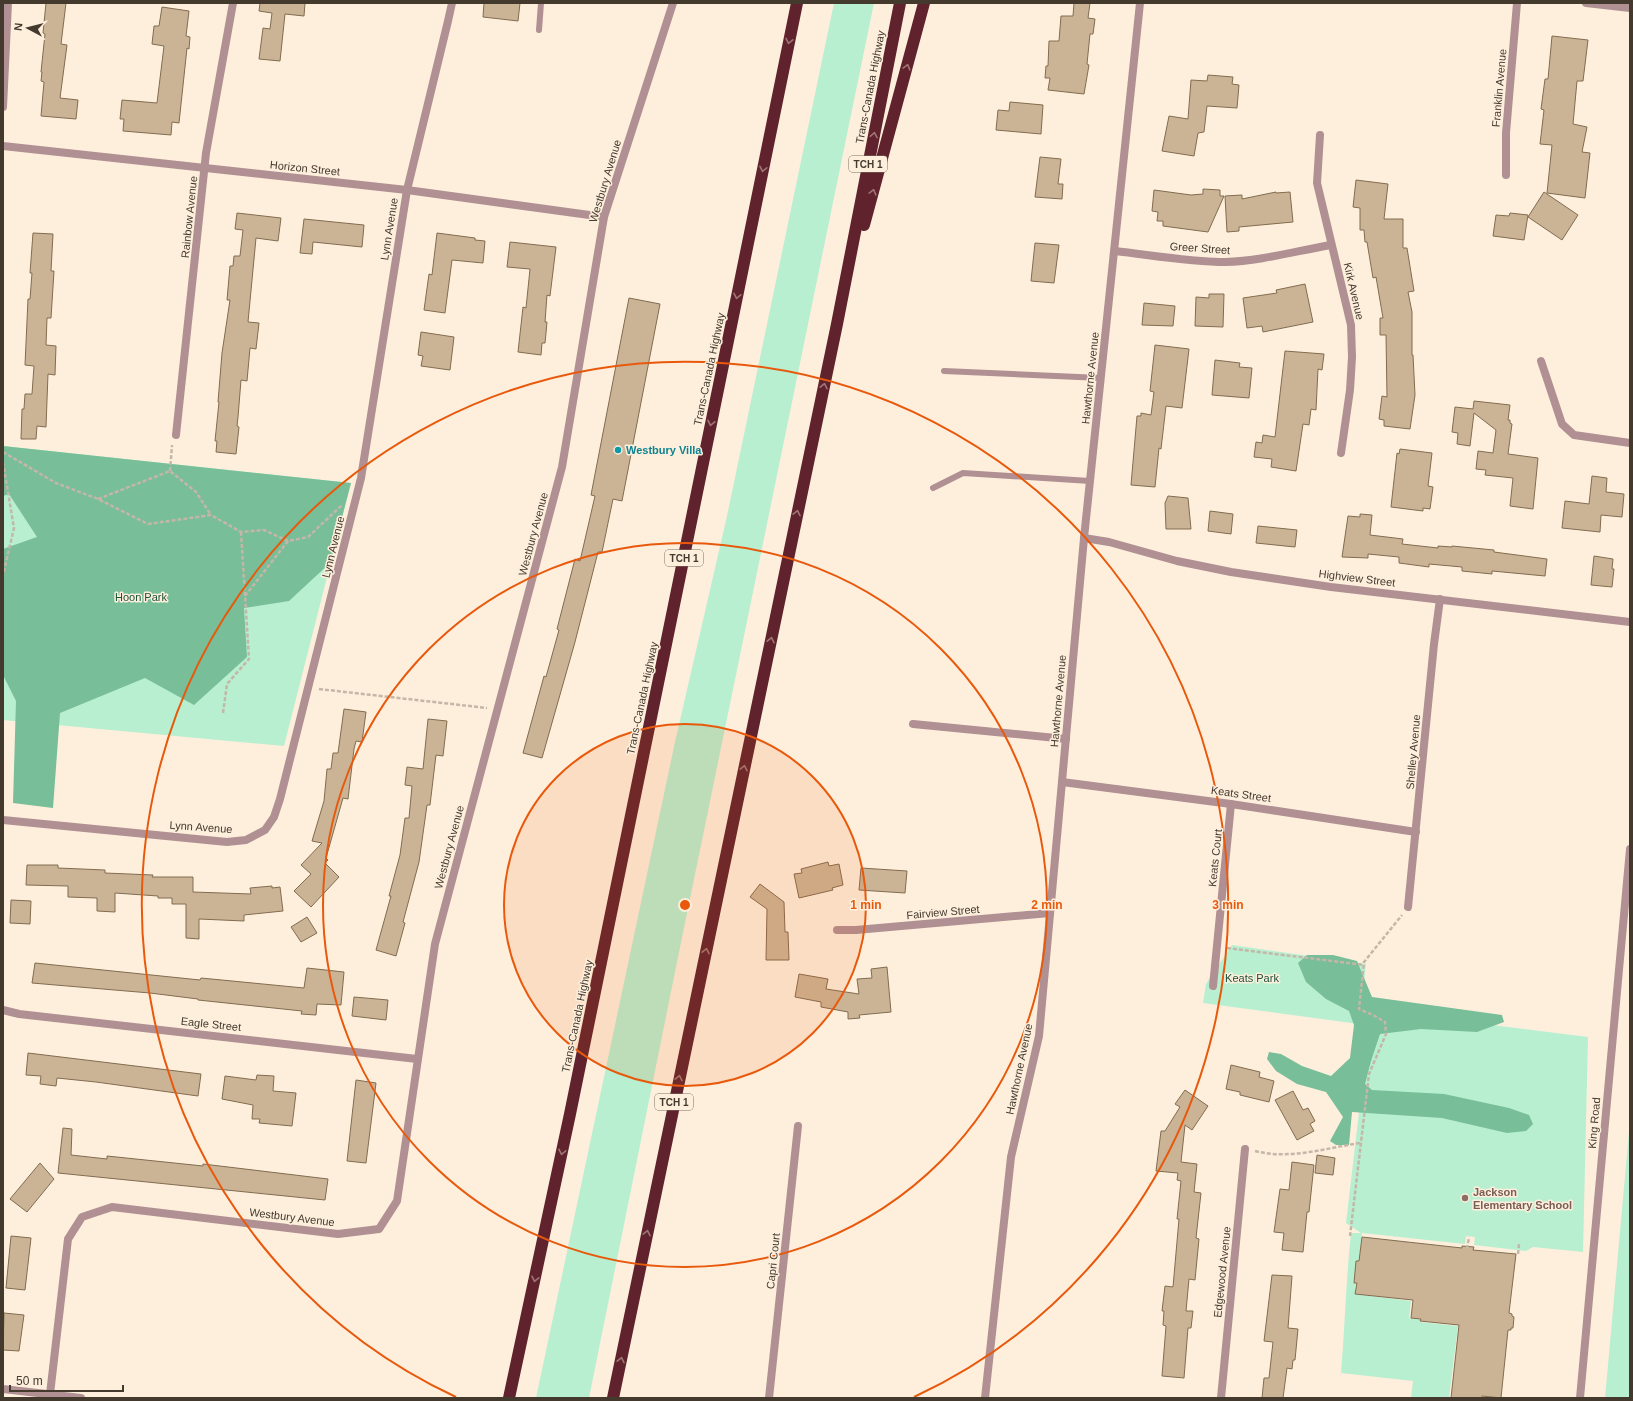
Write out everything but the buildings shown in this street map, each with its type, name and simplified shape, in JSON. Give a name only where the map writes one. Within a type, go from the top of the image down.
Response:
[{"type":"highway","name":"Trans-Canada Highway","points":[[509,1398],[570,1114],[797,3]]},
{"type":"highway","name":"Trans-Canada Highway","points":[[613,1398],[836,324],[900,3]]},
{"type":"highway","points":[[836,324],[924,3]]},
{"type":"street","points":[[3,107],[8,3]]},
{"type":"street","name":"Rainbow Avenue","points":[[176,435],[206,153],[233,3]]},
{"type":"street","name":"Lynn Avenue","points":[[3,820],[227,842],[246,840],[265,830],[274,817],[309,688],[358,491],[407,190],[452,3]]},
{"type":"street","name":"Westbury Avenue","points":[[50,1394],[68,1239],[82,1217],[112,1207],[338,1234],[380,1229],[397,1201],[434,944],[562,467],[604,217],[673,3]]},
{"type":"street","name":"Hawthorne Avenue","points":[[984,1398],[1011,1156],[1039,1036],[1084,538],[1140,3]]},
{"type":"street","name":"Franklin Avenue","points":[[1506,175],[1506,133],[1517,3]]},
{"type":"street","points":[[1586,3],[1630,8]]},
{"type":"street","name":"Kirk Avenue","points":[[1320,135],[1317,183],[1351,325],[1352,357],[1350,390],[1341,452]]},
{"type":"street","name":"Horizon Street","points":[[3,146],[407,190],[604,217]]},
{"type":"street","name":"Greer Street","points":[[1115,251],[1200,261],[1225,262],[1263,258],[1332,245]]},
{"type":"street","points":[[1541,361],[1562,424],[1574,435],[1630,443]]},
{"type":"street","name":"Highview Street","points":[[1084,538],[1109,542],[1164,558],[1217,570],[1331,587],[1630,622]]},
{"type":"street","name":"Shelley Avenue","points":[[1408,907],[1434,644],[1440,599]]},
{"type":"street","points":[[913,724],[1066,739]]},
{"type":"street","name":"Keats Street","points":[[1062,782],[1231,804],[1416,832]]},
{"type":"street","name":"Keats Court","points":[[1213,986],[1231,804]]},
{"type":"street","name":"King Road","points":[[1580,1398],[1630,849]]},
{"type":"street","name":"Fairview Street","points":[[837,930],[856,930],[1050,913]]},
{"type":"street","name":"Eagle Street","points":[[3,1010],[19,1014],[417,1059]]},
{"type":"street","name":"Capri Court","points":[[769,1398],[798,1126]]},
{"type":"street","name":"Edgewood Avenue","points":[[1221,1398],[1245,1149]]},
{"type":"street","points":[[3,1389],[81,1398]]},
{"type":"lane","points":[[539,30],[541,3]]},
{"type":"lane","points":[[944,372],[1101,378]]},
{"type":"lane","points":[[933,488],[963,473],[1090,481]]},
{"type":"path","points":[[170,471],[172,450]]},
{"type":"path","points":[[3,452],[56,483],[98,499],[148,524],[212,515]]},
{"type":"path","points":[[3,462],[14,528],[3,575]]},
{"type":"path","points":[[170,471],[196,492],[212,515],[241,532],[264,530],[288,541],[308,537],[358,491]]},
{"type":"path","points":[[98,499],[170,471]]},
{"type":"path","points":[[223,712],[227,684],[249,659],[241,532]]},
{"type":"path","points":[[245,596],[288,541]]},
{"type":"path","points":[[309,688],[497,709]]},
{"type":"path","points":[[1350,1236],[1368,1074],[1386,1034],[1385,1022],[1359,1009],[1364,964],[1408,907]]},
{"type":"path","points":[[1217,946],[1364,964]]},
{"type":"path","points":[[1245,1149],[1267,1154],[1293,1154],[1360,1143]]},
{"type":"path","points":[[1467,1249],[1469,1237]]},
{"type":"path","points":[[1518,1254],[1519,1244]]},
{"type":"green space","points":[[834,3],[874,3],[589,1398],[536,1398],[675,742],[727,516]]},
{"type":"green space","name":"Hoon Park","points":[[3,446],[351,483],[284,746],[3,720]]},
{"type":"green space","name":"Hoon Park","points":[[3,446],[351,483],[330,563],[289,601],[244,608],[247,657],[194,705],[145,678],[60,713],[53,808],[13,803],[16,701],[3,675],[3,549],[37,537],[9,494],[3,496]]},
{"type":"green space","name":"Keats Park","points":[[1232,945],[1366,964],[1359,1024],[1203,1003],[1206,984]]},
{"type":"green space","points":[[1307,955],[1333,955],[1357,961],[1372,997],[1502,1015],[1504,1022],[1477,1032],[1421,1029],[1380,1034],[1365,1084],[1372,1090],[1444,1094],[1509,1108],[1529,1115],[1533,1124],[1526,1131],[1507,1133],[1442,1118],[1352,1112],[1349,1145],[1336,1145],[1330,1141],[1343,1117],[1326,1092],[1297,1084],[1276,1071],[1267,1059],[1269,1052],[1281,1054],[1302,1066],[1331,1076],[1350,1058],[1354,1025],[1349,1011],[1326,999],[1306,982],[1298,963]]},
{"type":"green space","name":"Jackson Elementary School","points":[[1371,1010],[1588,1037],[1583,1252],[1533,1247],[1526,1251],[1474,1245],[1475,1237],[1466,1236],[1465,1244],[1362,1233],[1359,1261],[1356,1261],[1355,1270],[1357,1270],[1355,1294],[1411,1301],[1409,1318],[1420,1319],[1420,1322],[1458,1326],[1449,1398],[1411,1398],[1413,1381],[1341,1373],[1351,1233],[1361,1233],[1346,1223]]},
{"type":"green space","points":[[1630,1121],[1630,1398],[1605,1398]]},
{"type":"place","name":"Westbury Villa","points":[[618,450]]},
{"type":"place","name":"Jackson Elementary School","points":[[1465,1198]]}]
